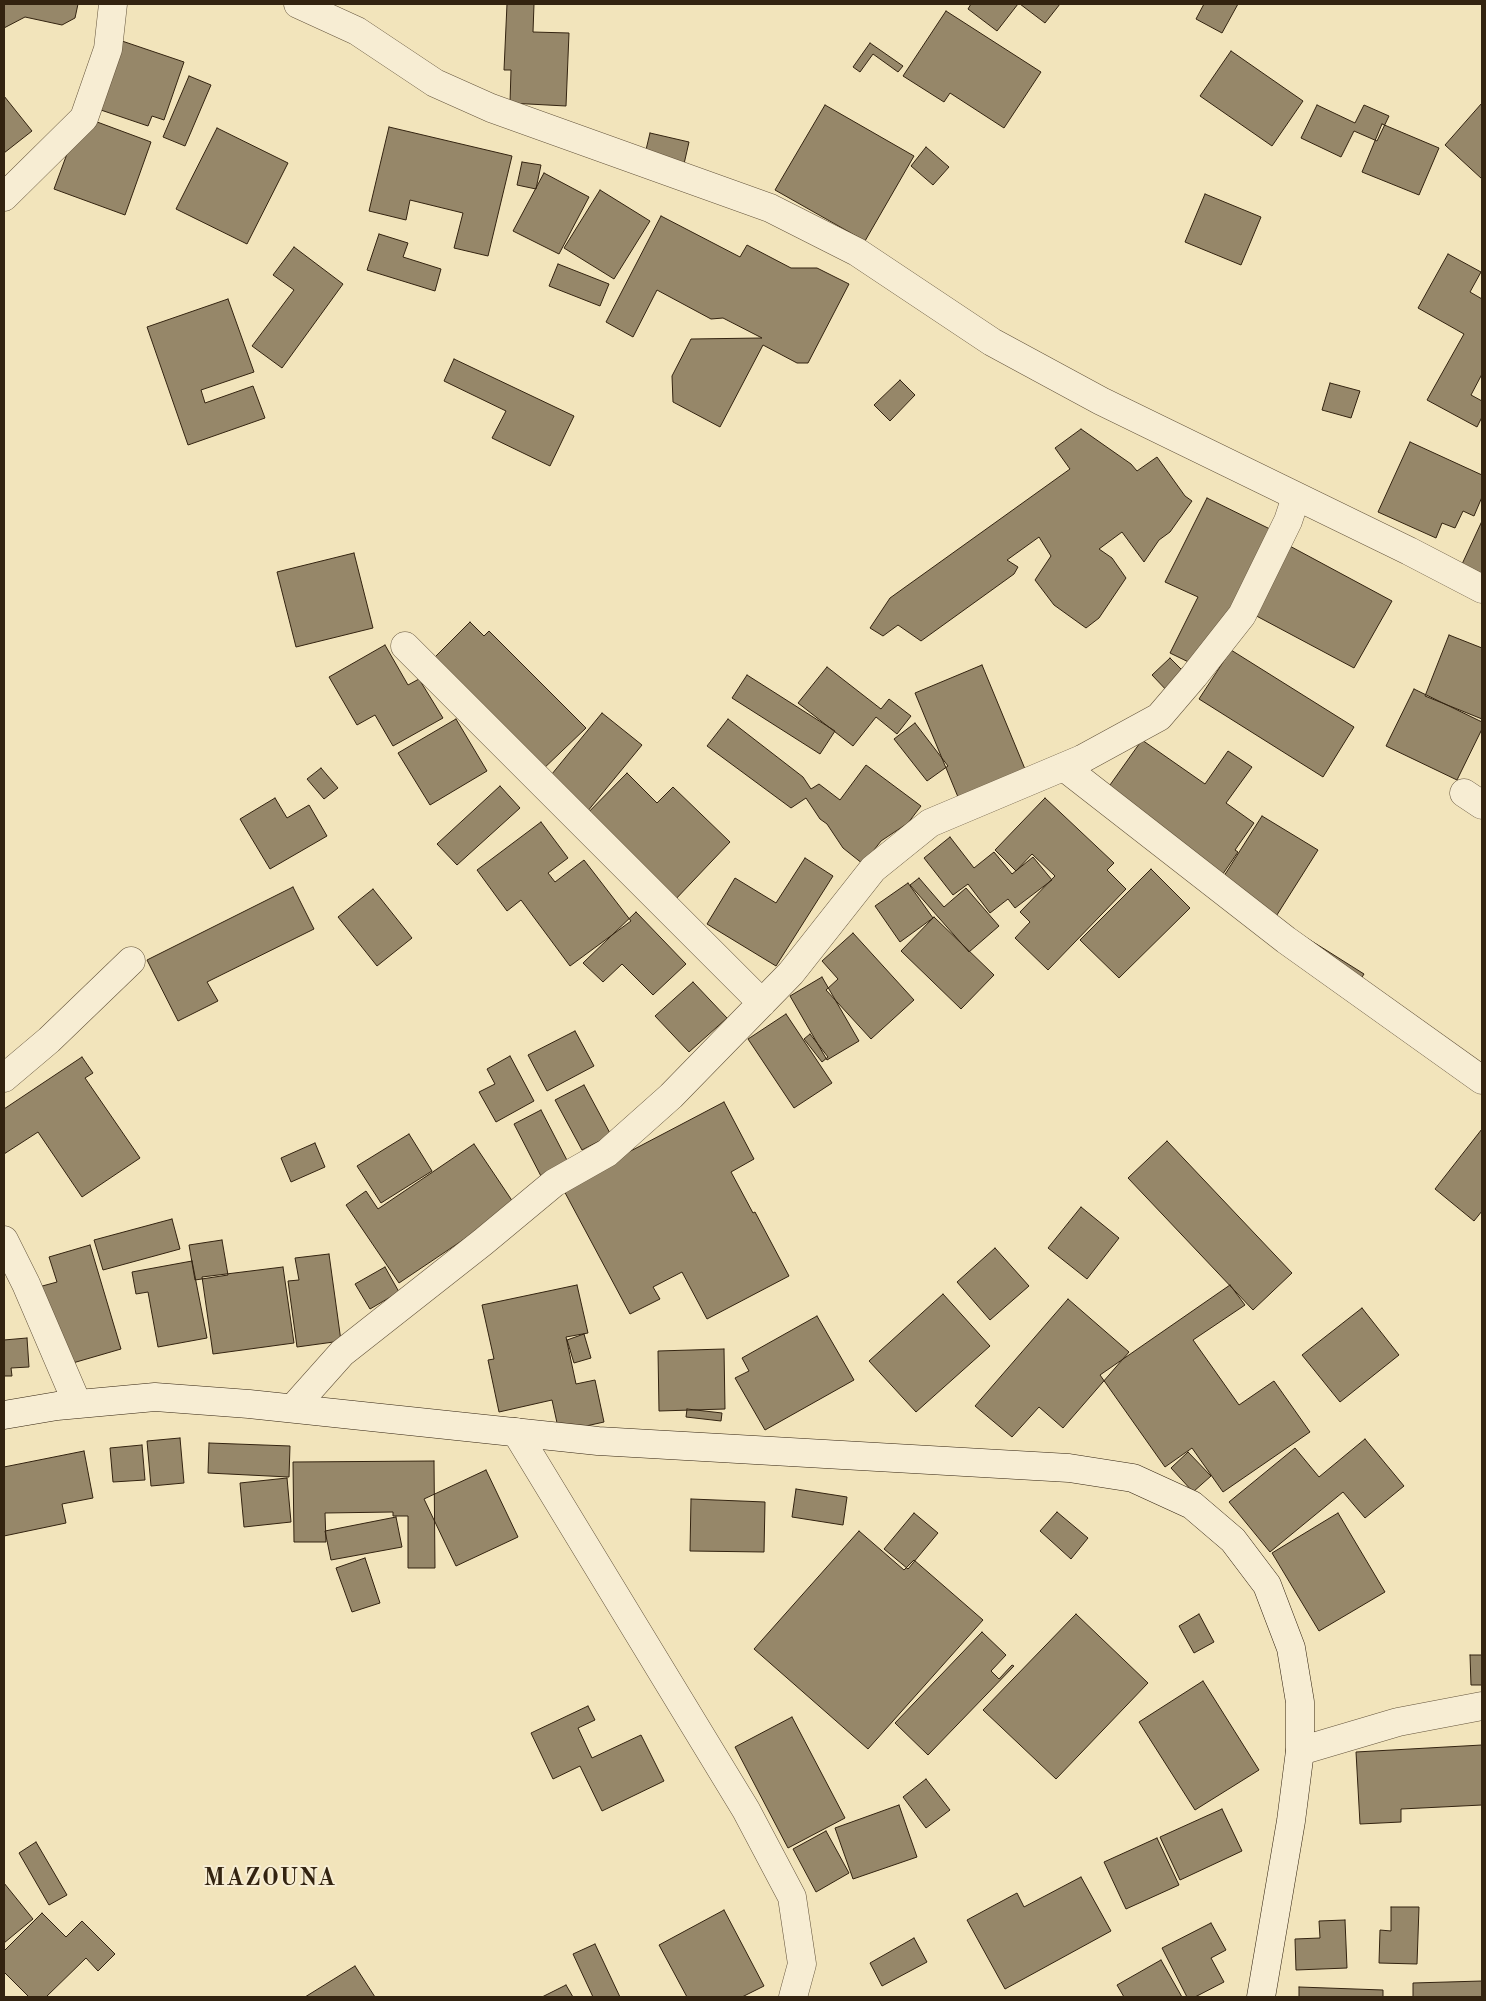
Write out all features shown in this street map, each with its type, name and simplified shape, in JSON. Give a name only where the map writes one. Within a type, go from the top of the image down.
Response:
[{"type":"street","points":[[4,197],[84,118],[108,49],[113,4]]},
{"type":"street","points":[[298,4],[357,31],[435,83],[491,108],[770,208],[857,252],[992,342],[1101,402],[1409,551],[1482,589]]},
{"type":"street","points":[[293,1408],[342,1353],[483,1242],[554,1183],[607,1153],[671,1096],[791,973],[873,869],[930,823],[1082,759],[1159,717],[1242,615],[1288,521],[1296,497]]},
{"type":"street","points":[[405,646],[762,1003]]},
{"type":"street","points":[[1064,767],[1286,940],[1482,1080]]},
{"type":"street","points":[[4,1078],[49,1040],[130,961]]},
{"type":"street","points":[[4,1240],[26,1284],[77,1403]]},
{"type":"street","points":[[4,1415],[77,1403],[155,1397],[293,1408],[598,1441],[1069,1468],[1133,1478],[1192,1505],[1233,1540],[1266,1585],[1291,1648],[1300,1702],[1300,1751],[1291,1821],[1261,1997]]},
{"type":"street","points":[[516,1432],[746,1810],[792,1897],[802,1964],[793,1997]]},
{"type":"street","points":[[1300,1751],[1398,1722],[1482,1706]]},
{"type":"building","points":[[4,4],[78,4],[75,18],[62,25],[25,17],[4,28]]},
{"type":"building","points":[[507,4],[534,4],[533,32],[569,33],[566,106],[510,103],[511,70],[504,70]]},
{"type":"building","points":[[971,4],[1018,4],[997,31],[968,9]]},
{"type":"building","points":[[1020,4],[1060,4],[1045,23]]},
{"type":"building","points":[[1204,4],[1238,4],[1222,33],[1196,19]]},
{"type":"building","points":[[946,11],[1041,72],[1004,128],[950,93],[944,102],[903,76]]},
{"type":"building","points":[[119,40],[184,62],[164,120],[152,116],[148,126],[95,108]]},
{"type":"building","points":[[870,43],[903,66],[898,72],[873,54],[860,72],[853,67]]},
{"type":"building","points":[[1231,51],[1303,101],[1272,146],[1200,96]]},
{"type":"building","points":[[189,76],[211,85],[185,146],[163,137]]},
{"type":"building","points":[[4,96],[32,131],[4,153]]},
{"type":"building","points":[[1482,103],[1482,179],[1445,145]]},
{"type":"building","points":[[825,105],[914,156],[865,241],[775,190]]},
{"type":"building","points":[[1317,105],[1355,123],[1364,105],[1389,116],[1377,141],[1354,131],[1341,157],[1301,138]]},
{"type":"building","points":[[81,116],[151,142],[125,215],[54,189]]},
{"type":"building","points":[[1382,124],[1439,148],[1419,195],[1362,172]]},
{"type":"building","points":[[389,127],[512,156],[488,256],[454,248],[463,213],[410,200],[406,220],[369,211]]},
{"type":"building","points":[[217,128],[288,163],[247,244],[176,209]]},
{"type":"building","points":[[650,133],[689,142],[684,164],[645,154]]},
{"type":"building","points":[[926,147],[949,167],[933,185],[911,166]]},
{"type":"building","points":[[522,162],[541,165],[536,189],[517,185]]},
{"type":"building","points":[[544,173],[589,197],[559,254],[513,231]]},
{"type":"building","points":[[600,190],[650,221],[614,279],[564,248]]},
{"type":"building","points":[[1205,194],[1261,217],[1241,265],[1185,242]]},
{"type":"building","points":[[661,216],[740,257],[747,245],[791,268],[817,268],[849,284],[808,363],[797,363],[763,345],[720,427],[673,402],[672,376],[691,339],[762,338],[723,318],[711,319],[657,290],[633,337],[606,322]]},
{"type":"building","points":[[379,234],[408,243],[403,257],[441,269],[435,291],[367,270]]},
{"type":"building","points":[[294,247],[343,284],[282,368],[252,346],[294,290],[273,275]]},
{"type":"building","points":[[1448,254],[1481,272],[1470,292],[1482,299],[1482,374],[1471,395],[1482,401],[1482,417],[1477,427],[1427,400],[1464,334],[1418,308]]},
{"type":"building","points":[[558,264],[609,284],[600,306],[549,286]]},
{"type":"building","points":[[228,299],[254,372],[201,390],[205,403],[253,386],[265,418],[188,445],[147,327]]},
{"type":"building","points":[[454,359],[574,416],[550,466],[492,438],[506,411],[444,381]]},
{"type":"building","points":[[900,380],[915,395],[890,421],[874,405]]},
{"type":"building","points":[[1330,383],[1360,391],[1351,418],[1322,410]]},
{"type":"building","points":[[1081,429],[1131,464],[1137,471],[1157,457],[1185,496],[1192,501],[1170,532],[1159,540],[1144,562],[1122,532],[1099,549],[1112,558],[1126,578],[1099,618],[1086,628],[1054,605],[1035,580],[1051,556],[1039,537],[1007,560],[1018,567],[1014,574],[921,641],[898,625],[883,636],[870,628],[890,598],[1070,469],[1055,448]]},
{"type":"building","points":[[1410,442],[1482,475],[1482,497],[1474,516],[1463,511],[1455,528],[1442,523],[1436,538],[1378,512]]},
{"type":"building","points":[[1207,498],[1276,532],[1207,671],[1170,653],[1198,597],[1165,582]]},
{"type":"building","points":[[1482,521],[1482,586],[1457,575]]},
{"type":"building","points":[[1286,544],[1392,601],[1354,668],[1249,612]]},
{"type":"building","points":[[354,553],[373,628],[296,647],[277,572]]},
{"type":"building","points":[[470,622],[484,636],[489,631],[586,728],[539,773],[429,663]]},
{"type":"building","points":[[1449,635],[1482,648],[1482,719],[1425,696]]},
{"type":"building","points":[[385,645],[408,685],[419,679],[443,718],[393,746],[375,715],[357,725],[329,677]]},
{"type":"building","points":[[1231,650],[1354,727],[1323,777],[1199,699]]},
{"type":"building","points":[[1170,658],[1188,676],[1170,694],[1152,675]]},
{"type":"building","points":[[982,665],[1025,769],[958,797],[915,693]]},
{"type":"building","points":[[827,667],[881,709],[889,699],[911,716],[897,734],[876,717],[853,746],[798,703]]},
{"type":"building","points":[[747,675],[835,731],[820,754],[732,698]]},
{"type":"building","points":[[1414,689],[1482,722],[1482,729],[1457,780],[1386,746]]},
{"type":"building","points":[[602,713],[642,745],[587,812],[547,780]]},
{"type":"building","points":[[456,719],[487,771],[430,805],[398,753]]},
{"type":"building","points":[[728,719],[803,777],[811,789],[819,784],[840,800],[866,765],[921,806],[908,823],[881,841],[863,864],[843,848],[806,798],[791,808],[707,746]]},
{"type":"building","points":[[915,723],[948,766],[927,781],[894,739]]},
{"type":"building","points":[[1142,740],[1205,784],[1228,751],[1252,767],[1226,803],[1254,823],[1235,850],[1238,852],[1218,881],[1100,799]]},
{"type":"building","points":[[321,768],[338,788],[324,799],[307,779]]},
{"type":"building","points":[[627,773],[657,803],[673,787],[730,842],[673,902],[577,824]]},
{"type":"building","points":[[500,786],[520,808],[457,865],[437,844]]},
{"type":"building","points":[[275,798],[287,818],[309,805],[327,836],[270,869],[240,819]]},
{"type":"building","points":[[1045,798],[1114,863],[1107,870],[1126,889],[1048,970],[1015,938],[1030,922],[1020,912],[1055,876],[1032,854],[1016,871],[995,850]]},
{"type":"building","points":[[1262,816],[1318,850],[1275,918],[1364,974],[1355,988],[1210,898]]},
{"type":"building","points":[[541,822],[568,858],[548,873],[555,882],[584,860],[631,921],[570,966],[521,900],[507,911],[477,870]]},
{"type":"building","points":[[950,837],[974,868],[994,852],[1012,874],[1033,857],[1052,880],[1015,908],[1008,899],[990,913],[968,884],[953,895],[924,858]]},
{"type":"building","points":[[805,858],[833,876],[776,966],[707,924],[735,878],[776,903]]},
{"type":"building","points":[[1151,869],[1190,908],[1119,978],[1080,940]]},
{"type":"building","points":[[919,878],[944,907],[966,888],[999,926],[969,952],[910,885]]},
{"type":"building","points":[[908,883],[933,918],[900,942],[875,906]]},
{"type":"building","points":[[293,887],[314,929],[207,982],[218,1001],[178,1021],[147,960]]},
{"type":"building","points":[[373,889],[412,938],[377,966],[338,917]]},
{"type":"building","points":[[636,912],[686,964],[653,995],[622,964],[603,982],[583,963]]},
{"type":"building","points":[[934,917],[994,975],[961,1009],[901,951]]},
{"type":"building","points":[[853,933],[914,1000],[871,1039],[826,990],[838,979],[822,961]]},
{"type":"building","points":[[822,977],[859,1041],[827,1060],[790,996]]},
{"type":"building","points":[[693,982],[727,1018],[689,1052],[655,1016]]},
{"type":"building","points":[[786,1014],[832,1083],[794,1108],[748,1039]]},
{"type":"building","points":[[575,1031],[594,1066],[547,1091],[528,1055]]},
{"type":"building","points":[[810,1034],[828,1057],[822,1062],[804,1039]]},
{"type":"building","points":[[510,1056],[534,1101],[496,1122],[479,1092],[495,1084],[487,1069]]},
{"type":"building","points":[[82,1057],[93,1073],[85,1078],[140,1158],[82,1197],[38,1132],[4,1154],[4,1109]]},
{"type":"building","points":[[584,1085],[611,1135],[582,1150],[555,1100]]},
{"type":"building","points":[[724,1102],[754,1159],[731,1172],[789,1276],[707,1319],[682,1272],[653,1287],[660,1299],[630,1314],[562,1187]]},
{"type":"building","points":[[541,1110],[570,1166],[543,1180],[514,1124]]},
{"type":"building","points":[[1482,1129],[1482,1211],[1474,1221],[1435,1189]]},
{"type":"building","points":[[409,1134],[432,1171],[381,1203],[357,1166]]},
{"type":"building","points":[[1167,1141],[1292,1273],[1253,1310],[1128,1178]]},
{"type":"building","points":[[315,1143],[325,1167],[291,1182],[281,1158]]},
{"type":"building","points":[[474,1144],[515,1205],[399,1283],[346,1205],[366,1191],[378,1209]]},
{"type":"building","points":[[1081,1207],[1119,1238],[1087,1279],[1048,1248]]},
{"type":"building","points":[[172,1219],[180,1249],[103,1270],[94,1240]]},
{"type":"building","points":[[222,1240],[228,1275],[195,1280],[189,1245]]},
{"type":"building","points":[[90,1245],[121,1349],[59,1367],[35,1288],[57,1282],[49,1257]]},
{"type":"building","points":[[995,1248],[1029,1286],[990,1320],[957,1282]]},
{"type":"building","points":[[329,1254],[341,1341],[297,1347],[288,1281],[299,1280],[295,1258]]},
{"type":"building","points":[[192,1261],[207,1338],[158,1347],[148,1292],[136,1294],[132,1272]]},
{"type":"building","points":[[283,1267],[294,1343],[213,1354],[202,1277]]},
{"type":"building","points":[[385,1267],[399,1292],[370,1309],[355,1284]]},
{"type":"building","points":[[577,1285],[588,1333],[566,1337],[576,1384],[595,1380],[604,1422],[559,1432],[552,1400],[499,1412],[488,1360],[494,1359],[482,1305]]},
{"type":"building","points":[[1230,1285],[1245,1305],[1193,1340],[1239,1405],[1274,1381],[1310,1432],[1223,1492],[1192,1448],[1165,1467],[1100,1375]]},
{"type":"building","points":[[943,1294],[990,1346],[916,1412],[869,1361]]},
{"type":"building","points":[[1068,1299],[1129,1352],[1063,1428],[1039,1407],[1012,1437],[975,1406]]},
{"type":"building","points":[[1362,1308],[1399,1355],[1340,1402],[1302,1355]]},
{"type":"building","points":[[817,1316],[854,1380],[765,1430],[735,1378],[749,1371],[742,1358]]},
{"type":"building","points":[[584,1334],[591,1358],[574,1363],[567,1340]]},
{"type":"building","points":[[27,1338],[29,1367],[11,1368],[12,1376],[4,1376],[4,1340]]},
{"type":"building","points":[[724,1349],[725,1409],[659,1411],[658,1351]]},
{"type":"building","points":[[687,1409],[722,1413],[721,1421],[686,1417]]},
{"type":"building","points":[[180,1438],[184,1483],[151,1486],[147,1441]]},
{"type":"building","points":[[1365,1439],[1404,1486],[1365,1518],[1343,1492],[1270,1552],[1229,1502],[1295,1448],[1319,1477]]},
{"type":"building","points":[[209,1443],[290,1446],[289,1477],[208,1473]]},
{"type":"building","points":[[142,1445],[145,1480],[113,1482],[110,1448]]},
{"type":"building","points":[[84,1451],[93,1498],[62,1504],[66,1523],[4,1536],[4,1467]]},
{"type":"building","points":[[1188,1452],[1211,1476],[1193,1492],[1171,1468]]},
{"type":"building","points":[[434,1461],[435,1568],[408,1568],[408,1516],[393,1516],[393,1512],[325,1513],[326,1542],[294,1542],[293,1462]]},
{"type":"building","points":[[486,1470],[518,1537],[456,1566],[424,1499]]},
{"type":"building","points":[[287,1478],[291,1522],[244,1527],[240,1483]]},
{"type":"building","points":[[796,1489],[847,1497],[843,1525],[792,1517]]},
{"type":"building","points":[[691,1499],[765,1502],[764,1552],[690,1551]]},
{"type":"building","points":[[1057,1512],[1088,1538],[1071,1559],[1040,1531]]},
{"type":"building","points":[[914,1513],[938,1533],[908,1569],[884,1549]]},
{"type":"building","points":[[1338,1513],[1385,1592],[1319,1631],[1272,1553]]},
{"type":"building","points":[[396,1517],[402,1547],[331,1560],[325,1531]]},
{"type":"building","points":[[859,1531],[904,1570],[914,1560],[983,1620],[868,1749],[754,1649]]},
{"type":"building","points":[[365,1558],[380,1603],[352,1612],[336,1568]]},
{"type":"building","points":[[1076,1614],[1148,1683],[1056,1779],[983,1710]]},
{"type":"building","points":[[1199,1614],[1214,1642],[1194,1653],[1179,1626]]},
{"type":"building","points":[[982,1632],[1006,1655],[991,1671],[999,1679],[1012,1665],[1014,1666],[928,1755],[895,1723]]},
{"type":"building","points":[[1470,1655],[1482,1655],[1482,1685],[1471,1685]]},
{"type":"building","points":[[1203,1681],[1259,1770],[1195,1810],[1139,1722]]},
{"type":"building","points":[[588,1706],[595,1720],[578,1728],[592,1758],[641,1735],[664,1781],[602,1811],[580,1766],[553,1779],[531,1733]]},
{"type":"building","points":[[792,1717],[845,1818],[788,1848],[735,1747]]},
{"type":"building","points":[[1482,1745],[1482,1805],[1401,1809],[1401,1822],[1360,1824],[1356,1752]]},
{"type":"building","points":[[926,1779],[950,1810],[926,1828],[903,1797]]},
{"type":"building","points":[[899,1805],[917,1857],[853,1879],[835,1828]]},
{"type":"building","points":[[1222,1809],[1242,1851],[1180,1880],[1160,1837]]},
{"type":"building","points":[[826,1831],[849,1873],[816,1892],[793,1849]]},
{"type":"building","points":[[1157,1838],[1179,1885],[1126,1909],[1104,1862]]},
{"type":"building","points":[[36,1842],[67,1895],[49,1905],[19,1853]]},
{"type":"building","points":[[1081,1877],[1111,1931],[1005,1989],[967,1920],[1017,1893],[1024,1907]]},
{"type":"building","points":[[4,1883],[33,1919],[4,1943]]},
{"type":"building","points":[[1391,1907],[1419,1907],[1417,1964],[1379,1963],[1380,1930],[1391,1931]]},
{"type":"building","points":[[724,1910],[764,1986],[742,1997],[687,1997],[659,1945]]},
{"type":"building","points":[[42,1913],[66,1937],[82,1921],[115,1954],[98,1971],[86,1958],[46,1997],[29,1997],[4,1972],[4,1951]]},
{"type":"building","points":[[1345,1920],[1347,1968],[1296,1970],[1295,1939],[1320,1938],[1319,1921]]},
{"type":"building","points":[[1211,1923],[1226,1950],[1211,1958],[1224,1982],[1195,1997],[1187,1997],[1162,1948]]},
{"type":"building","points":[[914,1938],[927,1962],[882,1986],[870,1963]]},
{"type":"building","points":[[595,1944],[620,1997],[593,1997],[573,1954]]},
{"type":"building","points":[[1161,1960],[1182,1997],[1124,1997],[1117,1985]]},
{"type":"building","points":[[355,1966],[375,1997],[305,1997]]},
{"type":"building","points":[[1482,1981],[1482,1997],[1413,1997],[1413,1983]]},
{"type":"building","points":[[566,1985],[573,1997],[542,1997]]},
{"type":"building","points":[[1299,1987],[1383,1990],[1383,1997],[1299,1997]]},
{"type":"district","name":"MAZOUNA","points":[[270,1879]]}]
